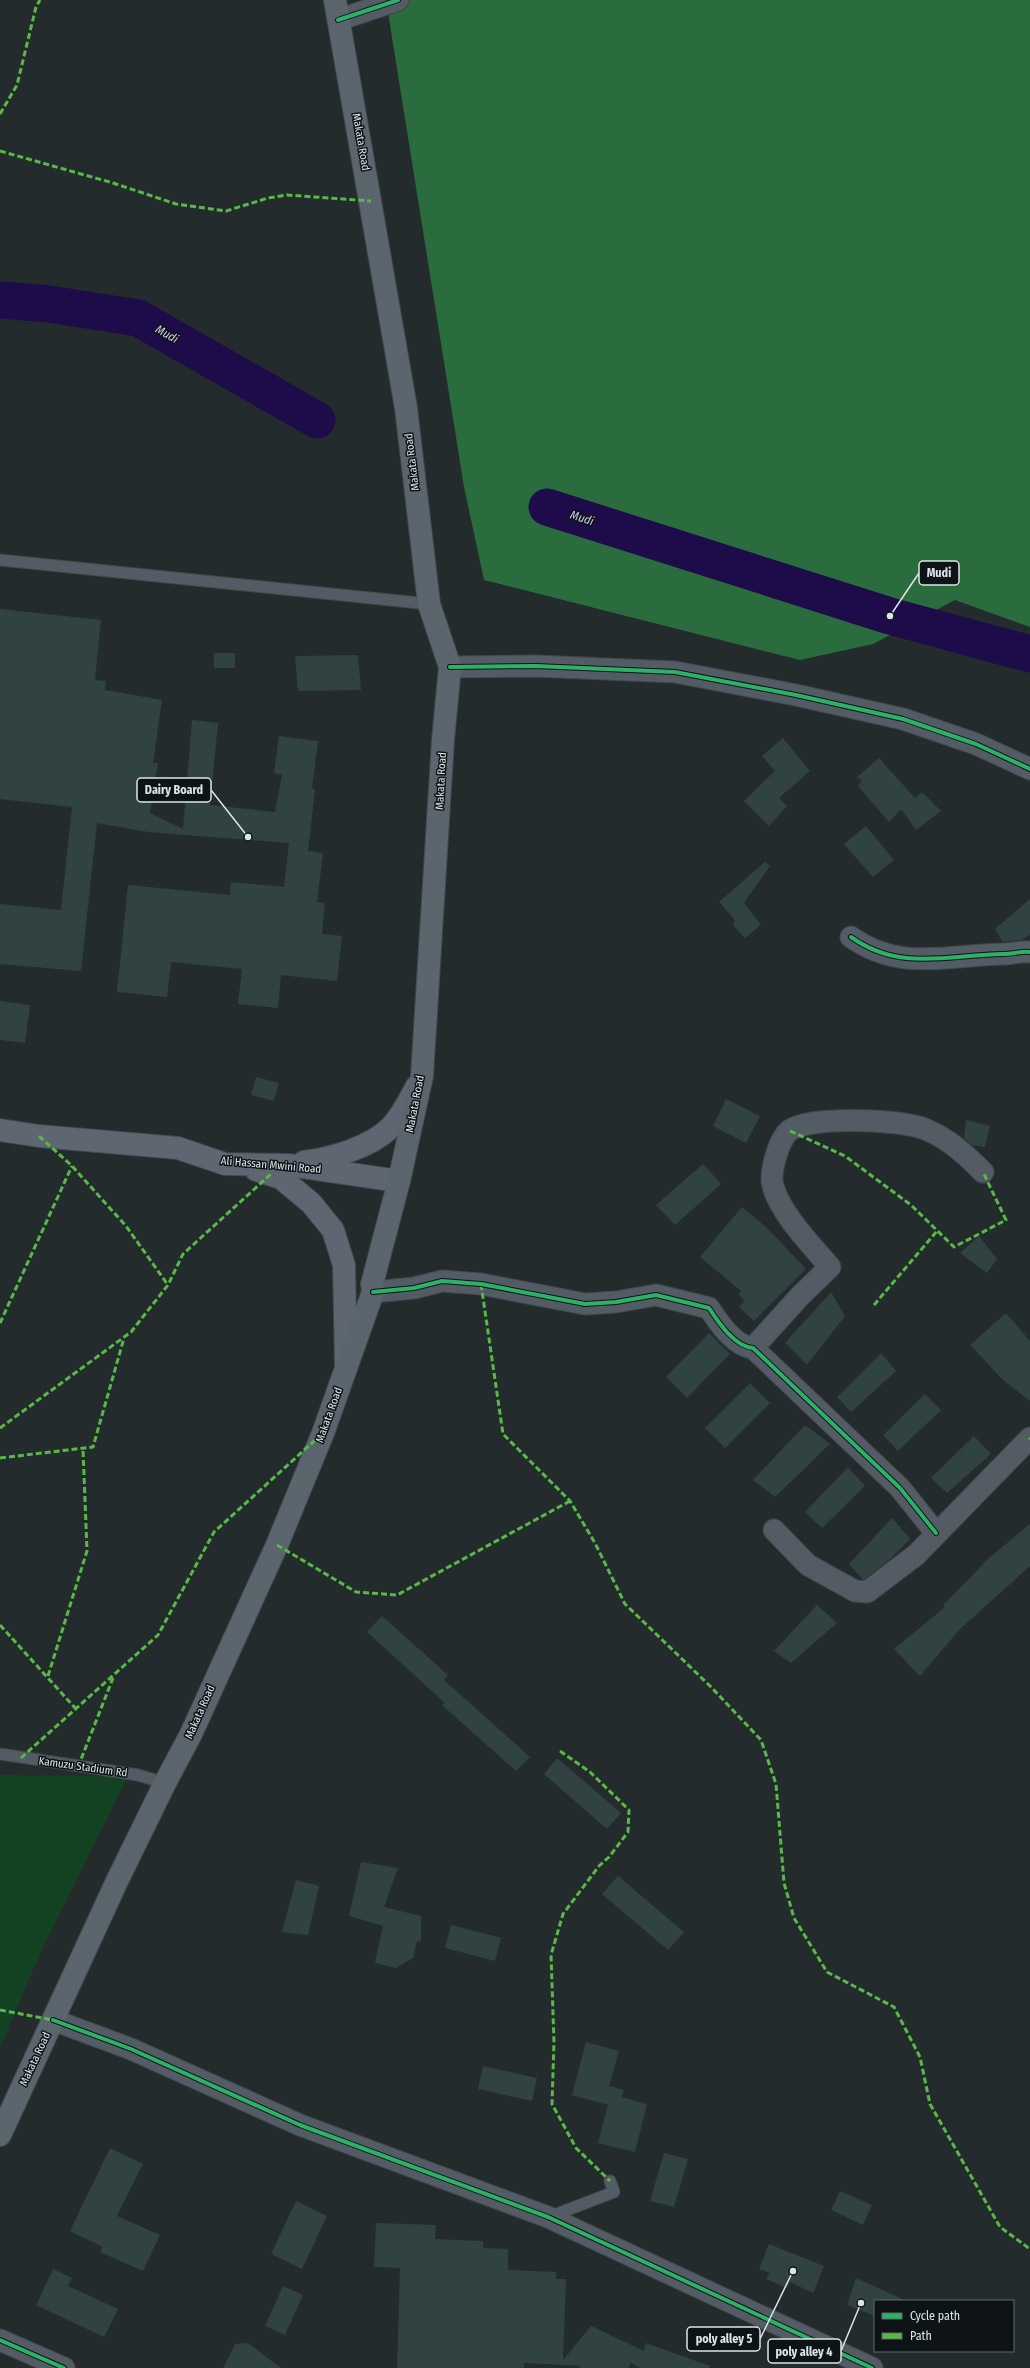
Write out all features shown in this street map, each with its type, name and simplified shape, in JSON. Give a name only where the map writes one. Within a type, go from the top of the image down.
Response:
[{"type":"main road","name":"Makata Road","points":[[0,2136],[165,1782],[192,1734],[277,1545],[323,1433],[373,1292],[372,1284],[399,1181],[422,1076],[443,740],[450,667],[429,604],[406,408],[360,138],[336,10]]},
{"type":"main road","points":[[289,1165],[323,1159],[363,1145],[389,1128],[403,1112],[422,1076]]},
{"type":"main road","name":"Ali Hassan Mwini Road","points":[[0,1130],[39,1136],[178,1148],[225,1164],[289,1165],[399,1181]]},
{"type":"main road","points":[[225,1164],[272,1173],[281,1178],[311,1203],[333,1230],[344,1265],[346,1367]]},
{"type":"street","points":[[336,10],[398,0]]},
{"type":"street","points":[[450,667],[536,666],[675,672],[796,695],[903,719],[976,744],[1030,769]]},
{"type":"street","points":[[851,937],[864,946],[882,954],[913,960],[1030,952]]},
{"type":"street","points":[[754,1348],[800,1296],[830,1267],[792,1222],[772,1186],[779,1146],[790,1130],[813,1122],[862,1121],[897,1123],[924,1128],[956,1145],[983,1172]]},
{"type":"street","points":[[373,1292],[414,1288],[442,1281],[481,1284],[585,1304],[616,1302],[656,1295],[709,1308],[719,1324],[744,1347],[754,1348],[900,1488],[936,1533]]},
{"type":"street","points":[[774,1530],[808,1565],[861,1593],[867,1592],[916,1555],[1030,1438]]},
{"type":"street","points":[[53,2020],[131,2050],[300,2125],[548,2217],[872,2368]]},
{"type":"street","points":[[0,2340],[64,2368]]},
{"type":"lane","points":[[0,560],[429,604]]},
{"type":"lane","name":"Kamuzu Stadium Rd","points":[[0,1754],[138,1775],[165,1782]]},
{"type":"lane","points":[[548,2217],[614,2192],[610,2181]]},
{"type":"green space","points":[[386,0],[1030,0],[1030,627],[955,600],[873,644],[800,660],[484,580],[464,487]]},
{"type":"green space","points":[[0,1775],[128,1776],[38,1958],[0,2048]]},
{"type":"building","points":[[0,609],[101,620],[95,680],[106,681],[105,690],[162,700],[153,763],[158,763],[150,813],[183,829],[192,720],[218,723],[210,805],[275,812],[282,775],[274,773],[279,736],[318,741],[312,788],[315,790],[308,851],[323,853],[317,902],[325,903],[322,934],[342,936],[337,981],[281,975],[278,1008],[238,1004],[242,969],[171,962],[167,997],[117,992],[128,885],[230,895],[231,882],[284,887],[289,843],[148,832],[97,823],[81,971],[0,964],[0,904],[61,910],[72,807],[0,799]]},
{"type":"building","points":[[214,653],[235,653],[235,668],[214,668]]},
{"type":"building","points":[[358,655],[361,690],[298,691],[295,656]]},
{"type":"building","points":[[783,738],[810,771],[779,798],[787,806],[769,826],[744,801],[775,771],[762,756]]},
{"type":"building","points":[[879,758],[915,798],[922,792],[941,811],[916,830],[901,809],[889,822],[858,786],[862,781],[857,777]]},
{"type":"building","points":[[866,826],[894,860],[873,877],[844,844]]},
{"type":"building","points":[[765,862],[770,866],[744,903],[761,925],[745,938],[733,925],[735,920],[719,902]]},
{"type":"building","points":[[1030,899],[1030,935],[1021,940],[1003,942],[995,929]]},
{"type":"building","points":[[0,1001],[30,1005],[25,1043],[0,1040]]},
{"type":"building","points":[[256,1077],[279,1083],[274,1101],[251,1095]]},
{"type":"building","points":[[726,1099],[760,1116],[746,1143],[713,1126]]},
{"type":"building","points":[[966,1120],[990,1126],[985,1147],[972,1145],[964,1138]]},
{"type":"building","points":[[703,1164],[721,1184],[675,1225],[656,1205]]},
{"type":"building","points":[[742,1207],[767,1228],[806,1269],[754,1321],[739,1307],[745,1301],[738,1294],[741,1291],[700,1257]]},
{"type":"building","points":[[979,1236],[997,1259],[987,1273],[960,1253]]},
{"type":"building","points":[[831,1292],[845,1316],[807,1365],[785,1343]]},
{"type":"building","points":[[1006,1313],[1030,1341],[1030,1401],[1003,1380],[970,1345]]},
{"type":"building","points":[[709,1333],[730,1354],[687,1398],[666,1377]]},
{"type":"building","points":[[881,1353],[896,1371],[851,1412],[837,1397]]},
{"type":"building","points":[[750,1383],[770,1403],[725,1448],[705,1428]]},
{"type":"building","points":[[925,1394],[941,1410],[898,1451],[883,1435]]},
{"type":"building","points":[[805,1425],[830,1444],[775,1497],[753,1480]]},
{"type":"building","points":[[974,1436],[991,1454],[947,1493],[931,1478]]},
{"type":"building","points":[[848,1467],[865,1486],[822,1528],[805,1512]]},
{"type":"building","points":[[892,1518],[910,1539],[888,1561],[863,1580],[849,1564]]},
{"type":"building","points":[[1030,1524],[1030,1566],[960,1629],[920,1676],[894,1649],[945,1607],[943,1605],[990,1557]]},
{"type":"building","points":[[817,1605],[837,1623],[791,1663],[774,1651]]},
{"type":"building","points":[[382,1616],[448,1675],[444,1680],[530,1757],[516,1771],[442,1705],[445,1703],[367,1632]]},
{"type":"building","points":[[557,1758],[621,1813],[607,1829],[544,1774]]},
{"type":"building","points":[[361,1862],[398,1868],[384,1907],[421,1916],[421,1942],[417,1941],[413,1958],[396,1968],[375,1963],[383,1926],[349,1916]]},
{"type":"building","points":[[618,1876],[684,1932],[668,1950],[602,1894]]},
{"type":"building","points":[[296,1880],[319,1886],[308,1935],[282,1932]]},
{"type":"building","points":[[451,1925],[501,1938],[495,1961],[445,1948]]},
{"type":"building","points":[[586,2042],[619,2051],[609,2086],[624,2090],[622,2097],[647,2104],[635,2152],[598,2143],[608,2105],[572,2095]]},
{"type":"building","points":[[483,2066],[537,2078],[532,2101],[478,2089]]},
{"type":"building","points":[[110,2148],[143,2164],[117,2216],[160,2235],[143,2271],[100,2252],[103,2247],[70,2231]]},
{"type":"building","points":[[664,2153],[688,2159],[674,2207],[650,2201]]},
{"type":"building","points":[[840,2191],[872,2205],[863,2225],[831,2210]]},
{"type":"building","points":[[296,2201],[327,2216],[302,2269],[271,2254]]},
{"type":"building","points":[[376,2223],[436,2225],[435,2239],[483,2241],[483,2248],[508,2249],[508,2270],[556,2272],[556,2279],[566,2279],[563,2360],[591,2326],[644,2351],[646,2343],[710,2366],[709,2368],[640,2368],[631,2363],[628,2368],[579,2368],[580,2366],[524,2363],[524,2368],[397,2368],[400,2268],[374,2267]]},
{"type":"building","points":[[769,2244],[824,2266],[813,2293],[790,2282],[787,2288],[766,2279],[770,2273],[759,2269]]},
{"type":"building","points":[[53,2269],[72,2278],[68,2286],[118,2309],[104,2337],[36,2305]]},
{"type":"building","points":[[856,2278],[905,2300],[874,2300],[874,2316],[847,2305]]},
{"type":"building","points":[[283,2286],[303,2295],[285,2335],[265,2326]]},
{"type":"building","points":[[248,2343],[281,2368],[223,2368],[235,2344]]},
{"type":"waterway","name":"Mudi","points":[[0,300],[49,304],[138,318],[317,420]]},
{"type":"waterway","name":"Mudi","points":[[547,507],[890,616],[1030,654]]},
{"type":"marked path","points":[[0,114],[17,85],[36,7],[40,0]]},
{"type":"marked path","points":[[0,151],[113,183],[176,204],[226,211],[268,198],[287,195],[371,201]]},
{"type":"marked path","points":[[790,1131],[845,1156],[911,1205],[954,1247],[1006,1220],[983,1172]]},
{"type":"marked path","points":[[39,1136],[72,1166],[126,1226],[168,1285]]},
{"type":"marked path","points":[[0,1323],[72,1166]]},
{"type":"marked path","points":[[0,1428],[131,1332],[168,1285],[183,1254],[272,1173]]},
{"type":"marked path","points":[[874,1305],[937,1231]]},
{"type":"marked path","points":[[481,1284],[503,1434],[570,1501],[595,1543],[625,1604],[712,1688],[761,1740],[776,1784],[784,1883],[794,1918],[827,1972],[894,2007],[920,2057],[930,2104],[1000,2227],[1030,2249]]},
{"type":"marked path","points":[[0,1458],[93,1447],[124,1338]]},
{"type":"marked path","points":[[21,1758],[158,1635],[214,1532],[323,1433]]},
{"type":"marked path","points":[[48,1676],[87,1551],[83,1449]]},
{"type":"marked path","points":[[277,1545],[356,1592],[397,1595],[570,1501]]},
{"type":"marked path","points":[[0,1625],[76,1709]]},
{"type":"marked path","points":[[78,1767],[113,1678]]},
{"type":"marked path","points":[[560,1751],[590,1772],[629,1810],[628,1832],[609,1857],[599,1866],[563,1914],[551,1955],[554,2042],[552,2104],[576,2148],[610,2181]]},
{"type":"marked path","points":[[0,2010],[53,2020]]},
{"type":"cycle path","points":[[338,20],[398,0]]},
{"type":"cycle path","points":[[450,667],[536,666],[675,672],[796,695],[903,719],[976,744],[1030,769]]},
{"type":"cycle path","points":[[851,937],[869,948],[888,955],[906,958],[925,959],[1030,952]]},
{"type":"cycle path","points":[[373,1292],[414,1288],[442,1281],[481,1284],[585,1304],[616,1302],[656,1295],[709,1308],[722,1327],[733,1338],[740,1343],[753,1348],[900,1488],[936,1533]]},
{"type":"cycle path","points":[[53,2020],[131,2049],[300,2125],[548,2217],[872,2368]]},
{"type":"cycle path","points":[[0,2340],[64,2368]]},
{"type":"place","name":"Mudi","points":[[890,616]]},
{"type":"place","name":"Dairy Board","points":[[248,837]]},
{"type":"place","name":"poly alley 5","points":[[793,2271]]},
{"type":"place","name":"poly alley 4","points":[[861,2303]]}]
